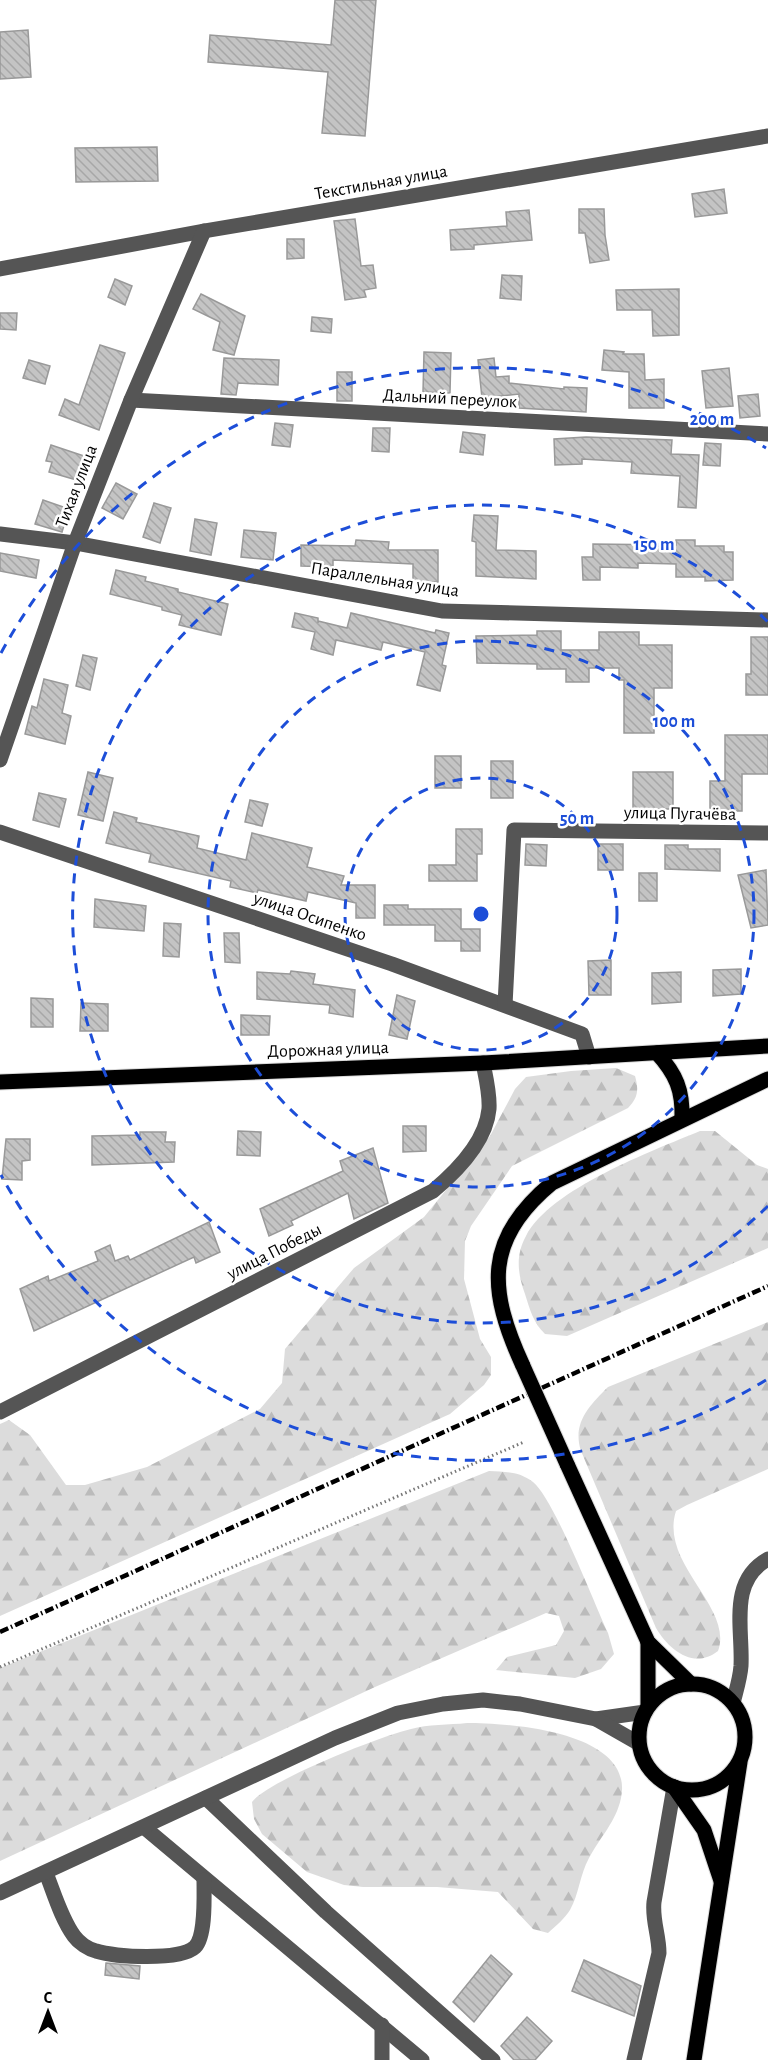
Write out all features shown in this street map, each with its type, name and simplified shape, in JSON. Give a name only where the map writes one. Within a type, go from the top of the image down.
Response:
[{"type":"main road","name":"Дорожная улица","points":[[0,1082],[483,1063],[768,1046]]},
{"type":"main road","points":[[657,1053],[676,1076],[682,1098],[682,1119]]},
{"type":"main road","points":[[691,1684],[648,1642],[567,1464],[511,1340],[498,1291],[500,1262],[509,1229],[528,1202],[552,1183],[768,1078]]},
{"type":"main road","points":[[648,1642],[646,1709],[640,1724],[639,1743],[644,1762],[657,1777],[674,1787],[693,1790],[712,1786],[729,1775],[740,1759]]},
{"type":"main road","points":[[646,1709],[662,1692],[680,1685],[700,1684],[718,1690],[733,1703],[742,1721],[745,1740],[740,1759],[694,2060]]},
{"type":"main road","points":[[674,1787],[704,1830],[722,1884]]},
{"type":"street","name":"Текстильная улица","points":[[0,268],[204,231],[768,136]]},
{"type":"street","name":"Тихая улица","points":[[0,760],[75,543],[131,400],[204,231]]},
{"type":"street","name":"Дальний переулок","points":[[131,400],[768,434]]},
{"type":"street","name":"Параллельная улица","points":[[0,534],[75,543],[442,611],[768,620]]},
{"type":"street","name":"улица Пугачёва","points":[[505,1005],[514,830],[768,833]]},
{"type":"street","name":"улица Осипенко","points":[[0,832],[392,964],[582,1034],[589,1057]]},
{"type":"street","name":"улица Победы","points":[[0,1412],[433,1191],[447,1179],[483,1132],[489,1110],[483,1063]]},
{"type":"street","points":[[733,1703],[741,1668],[742,1589],[761,1563],[768,1559]]},
{"type":"street","points":[[0,1893],[145,1828],[335,1738],[398,1713],[483,1700],[520,1704],[596,1719],[639,1743]]},
{"type":"street","points":[[596,1719],[646,1709]]},
{"type":"street","points":[[634,2060],[659,1953],[659,1935],[652,1918],[674,1787]]},
{"type":"street","points":[[206,1798],[326,1912],[494,2060]]},
{"type":"street","points":[[145,1828],[204,1880],[422,2060]]},
{"type":"street","points":[[46,1873],[74,1936],[84,1946],[97,1952],[154,1956],[180,1954],[195,1947],[202,1927],[204,1880]]},
{"type":"street","points":[[382,2025],[382,2060]]},
{"type":"path","points":[[0,1667],[524,1442]]},
{"type":"green space","points":[[616,1068],[635,1076],[637,1094],[628,1108],[512,1166],[471,1226],[465,1241],[464,1279],[480,1339],[491,1357],[491,1375],[484,1385],[450,1414],[0,1616],[0,1424],[9,1420],[30,1435],[66,1485],[85,1485],[147,1467],[260,1409],[282,1383],[285,1349],[354,1268],[424,1217],[490,1136],[515,1089],[526,1077]]},
{"type":"green space","points":[[700,1131],[715,1131],[757,1165],[768,1169],[768,1248],[567,1336],[545,1334],[530,1311],[519,1265],[523,1243],[538,1219],[579,1187],[604,1173]]},
{"type":"green space","points":[[768,1322],[768,1469],[676,1511],[674,1530],[678,1549],[716,1618],[720,1635],[718,1651],[700,1659],[691,1658],[668,1644],[656,1628],[581,1451],[579,1432],[581,1423],[594,1401],[608,1387]]},
{"type":"green space","points":[[489,1471],[512,1473],[528,1478],[542,1492],[552,1509],[608,1633],[614,1654],[601,1669],[575,1678],[496,1670],[507,1657],[556,1645],[564,1631],[559,1616],[546,1613],[375,1687],[0,1861],[0,1668]]},
{"type":"green space","points":[[467,1723],[510,1725],[565,1735],[589,1745],[609,1758],[620,1776],[619,1807],[586,1864],[570,1910],[548,1933],[533,1929],[498,1892],[437,1887],[363,1887],[344,1885],[307,1872],[262,1834],[254,1819],[252,1802],[262,1793],[302,1771],[396,1733],[431,1725]]},
{"type":"building","points":[[335,0],[376,0],[365,136],[322,133],[328,72],[208,62],[210,35],[331,45]]},
{"type":"building","points":[[28,30],[31,77],[0,79],[0,32]]},
{"type":"building","points":[[157,147],[158,181],[76,182],[75,148]]},
{"type":"building","points":[[724,189],[727,213],[695,217],[692,194]]},
{"type":"building","points":[[579,209],[604,209],[609,260],[590,263],[585,233],[579,233]]},
{"type":"building","points":[[529,210],[532,240],[474,245],[474,249],[451,250],[450,230],[507,226],[506,212]]},
{"type":"building","points":[[355,219],[361,266],[373,265],[376,288],[364,290],[366,297],[345,300],[334,221]]},
{"type":"building","points":[[287,239],[304,239],[304,258],[287,259]]},
{"type":"building","points":[[502,275],[522,276],[521,300],[500,298]]},
{"type":"building","points":[[115,279],[132,286],[125,305],[108,297]]},
{"type":"building","points":[[679,289],[679,335],[653,336],[652,310],[617,310],[616,290]]},
{"type":"building","points":[[201,294],[245,316],[234,355],[213,350],[220,322],[193,309]]},
{"type":"building","points":[[0,313],[17,313],[16,330],[0,329]]},
{"type":"building","points":[[312,317],[332,319],[331,333],[311,331]]},
{"type":"building","points":[[100,345],[125,353],[99,430],[59,415],[65,399],[79,405]]},
{"type":"building","points":[[604,350],[624,352],[623,354],[644,354],[645,380],[664,379],[664,408],[629,408],[629,372],[602,370]]},
{"type":"building","points":[[424,352],[451,353],[450,393],[423,392]]},
{"type":"building","points":[[224,358],[279,360],[278,385],[238,383],[236,395],[221,394]]},
{"type":"building","points":[[494,358],[496,377],[509,376],[509,383],[564,389],[564,387],[587,388],[586,412],[519,408],[519,394],[482,398],[478,360]]},
{"type":"building","points":[[29,360],[50,366],[45,384],[23,378]]},
{"type":"building","points":[[729,368],[733,406],[706,408],[702,371]]},
{"type":"building","points":[[337,372],[352,372],[352,401],[337,401]]},
{"type":"building","points":[[758,394],[760,416],[740,418],[738,396]]},
{"type":"building","points":[[275,423],[293,425],[290,447],[272,445]]},
{"type":"building","points":[[373,428],[390,428],[389,452],[372,451]]},
{"type":"building","points":[[463,432],[485,435],[483,455],[460,452]]},
{"type":"building","points":[[586,437],[672,440],[671,454],[699,455],[696,508],[678,507],[680,476],[631,473],[632,462],[582,459],[582,464],[555,465],[554,439]]},
{"type":"building","points":[[705,443],[721,444],[720,466],[703,465]]},
{"type":"building","points":[[51,445],[87,457],[80,481],[49,472],[52,462],[46,461]]},
{"type":"building","points":[[116,483],[137,494],[123,519],[102,508]]},
{"type":"building","points":[[43,500],[69,509],[62,532],[35,524]]},
{"type":"building","points":[[154,503],[171,508],[160,543],[143,537]]},
{"type":"building","points":[[474,515],[498,516],[496,550],[536,551],[536,579],[476,576],[476,542],[472,541]]},
{"type":"building","points":[[195,519],[217,523],[211,555],[190,551]]},
{"type":"building","points":[[244,530],[276,533],[273,560],[241,557]]},
{"type":"building","points":[[356,540],[389,542],[388,550],[438,550],[438,582],[413,582],[413,564],[333,560],[333,567],[301,566],[301,545],[355,546]]},
{"type":"building","points":[[676,540],[695,540],[695,546],[724,546],[724,552],[733,552],[733,580],[705,581],[705,577],[676,577],[676,564],[638,563],[638,568],[600,567],[600,580],[583,580],[582,557],[593,557],[593,544],[676,545]]},
{"type":"building","points":[[0,553],[39,560],[36,578],[0,571]]},
{"type":"building","points":[[116,570],[146,577],[145,581],[178,589],[178,592],[228,604],[221,635],[179,625],[182,615],[162,610],[162,607],[110,594]]},
{"type":"building","points":[[295,613],[347,628],[351,613],[435,633],[436,630],[449,633],[442,665],[446,666],[440,691],[417,685],[425,652],[383,642],[381,650],[336,640],[333,655],[311,649],[315,632],[292,627]]},
{"type":"building","points":[[537,631],[561,631],[561,650],[599,650],[599,632],[639,632],[639,645],[672,645],[672,688],[654,688],[654,733],[624,733],[624,680],[619,680],[619,668],[589,668],[589,682],[566,682],[566,669],[537,669],[537,664],[477,663],[476,636],[537,635]]},
{"type":"building","points":[[751,637],[768,637],[768,695],[746,695],[746,674],[751,674]]},
{"type":"building","points":[[83,655],[97,658],[90,690],[76,686]]},
{"type":"building","points":[[44,679],[68,685],[62,713],[71,716],[65,744],[25,734],[32,706],[37,708]]},
{"type":"building","points":[[725,735],[768,735],[768,774],[742,774],[742,811],[710,811],[710,781],[725,781]]},
{"type":"building","points":[[435,756],[461,756],[461,788],[435,788]]},
{"type":"building","points":[[491,761],[513,761],[513,798],[491,798]]},
{"type":"building","points":[[88,772],[113,778],[103,821],[78,815]]},
{"type":"building","points":[[633,772],[673,772],[673,809],[633,809]]},
{"type":"building","points":[[39,793],[66,799],[59,827],[33,820]]},
{"type":"building","points":[[250,800],[268,804],[262,826],[245,822]]},
{"type":"building","points":[[114,812],[137,818],[136,822],[199,836],[197,848],[246,860],[252,833],[312,848],[307,867],[344,876],[341,885],[375,885],[375,918],[356,918],[356,903],[308,892],[306,901],[258,890],[257,893],[230,887],[231,881],[149,862],[151,854],[106,843]]},
{"type":"building","points":[[456,829],[482,829],[482,854],[477,854],[477,881],[429,881],[429,865],[456,865]]},
{"type":"building","points":[[526,844],[547,845],[546,866],[525,865]]},
{"type":"building","points":[[598,844],[623,844],[623,870],[598,870]]},
{"type":"building","points":[[665,845],[688,845],[688,849],[720,849],[720,871],[665,869]]},
{"type":"building","points":[[766,870],[768,925],[751,928],[738,875]]},
{"type":"building","points":[[639,873],[657,873],[657,901],[639,901]]},
{"type":"building","points":[[95,899],[146,906],[144,931],[94,927]]},
{"type":"building","points":[[384,905],[408,905],[408,909],[461,909],[461,929],[480,929],[480,951],[461,951],[461,941],[435,941],[435,925],[384,925]]},
{"type":"building","points":[[164,923],[181,924],[179,957],[163,956]]},
{"type":"building","points":[[224,933],[239,933],[240,963],[225,962]]},
{"type":"building","points":[[611,960],[611,995],[589,995],[588,961]]},
{"type":"building","points":[[741,969],[741,994],[713,996],[713,970]]},
{"type":"building","points":[[291,971],[315,974],[313,984],[355,990],[353,1017],[329,1013],[330,1005],[257,999],[257,972],[290,974]]},
{"type":"building","points":[[681,972],[681,1002],[652,1004],[652,973]]},
{"type":"building","points":[[397,995],[415,1001],[407,1039],[389,1035]]},
{"type":"building","points":[[31,998],[53,999],[53,1027],[31,1027]]},
{"type":"building","points":[[81,1003],[108,1004],[108,1031],[80,1031]]},
{"type":"building","points":[[241,1015],[270,1016],[269,1035],[241,1035]]},
{"type":"building","points":[[403,1126],[426,1126],[426,1151],[403,1152]]},
{"type":"building","points":[[238,1131],[261,1132],[260,1156],[237,1155]]},
{"type":"building","points":[[140,1132],[166,1132],[165,1142],[175,1142],[174,1162],[92,1165],[92,1136],[140,1135]]},
{"type":"building","points":[[6,1139],[30,1139],[30,1160],[22,1161],[22,1180],[2,1179]]},
{"type":"building","points":[[373,1148],[388,1203],[354,1219],[348,1193],[291,1221],[293,1225],[269,1236],[260,1209],[343,1171],[340,1161]]},
{"type":"building","points":[[209,1222],[220,1252],[196,1263],[194,1257],[34,1331],[20,1289],[48,1276],[49,1281],[98,1261],[95,1252],[110,1245],[115,1261],[128,1256],[130,1260]]},
{"type":"building","points":[[491,1955],[512,1974],[474,2022],[453,2002]]},
{"type":"building","points":[[584,1960],[641,1986],[634,2016],[572,1991]]},
{"type":"building","points":[[106,1963],[140,1966],[139,1979],[105,1975]]},
{"type":"building","points":[[527,2017],[552,2041],[535,2060],[514,2060],[501,2046]]},
{"type":"railway","points":[[0,1632],[768,1286]]}]
